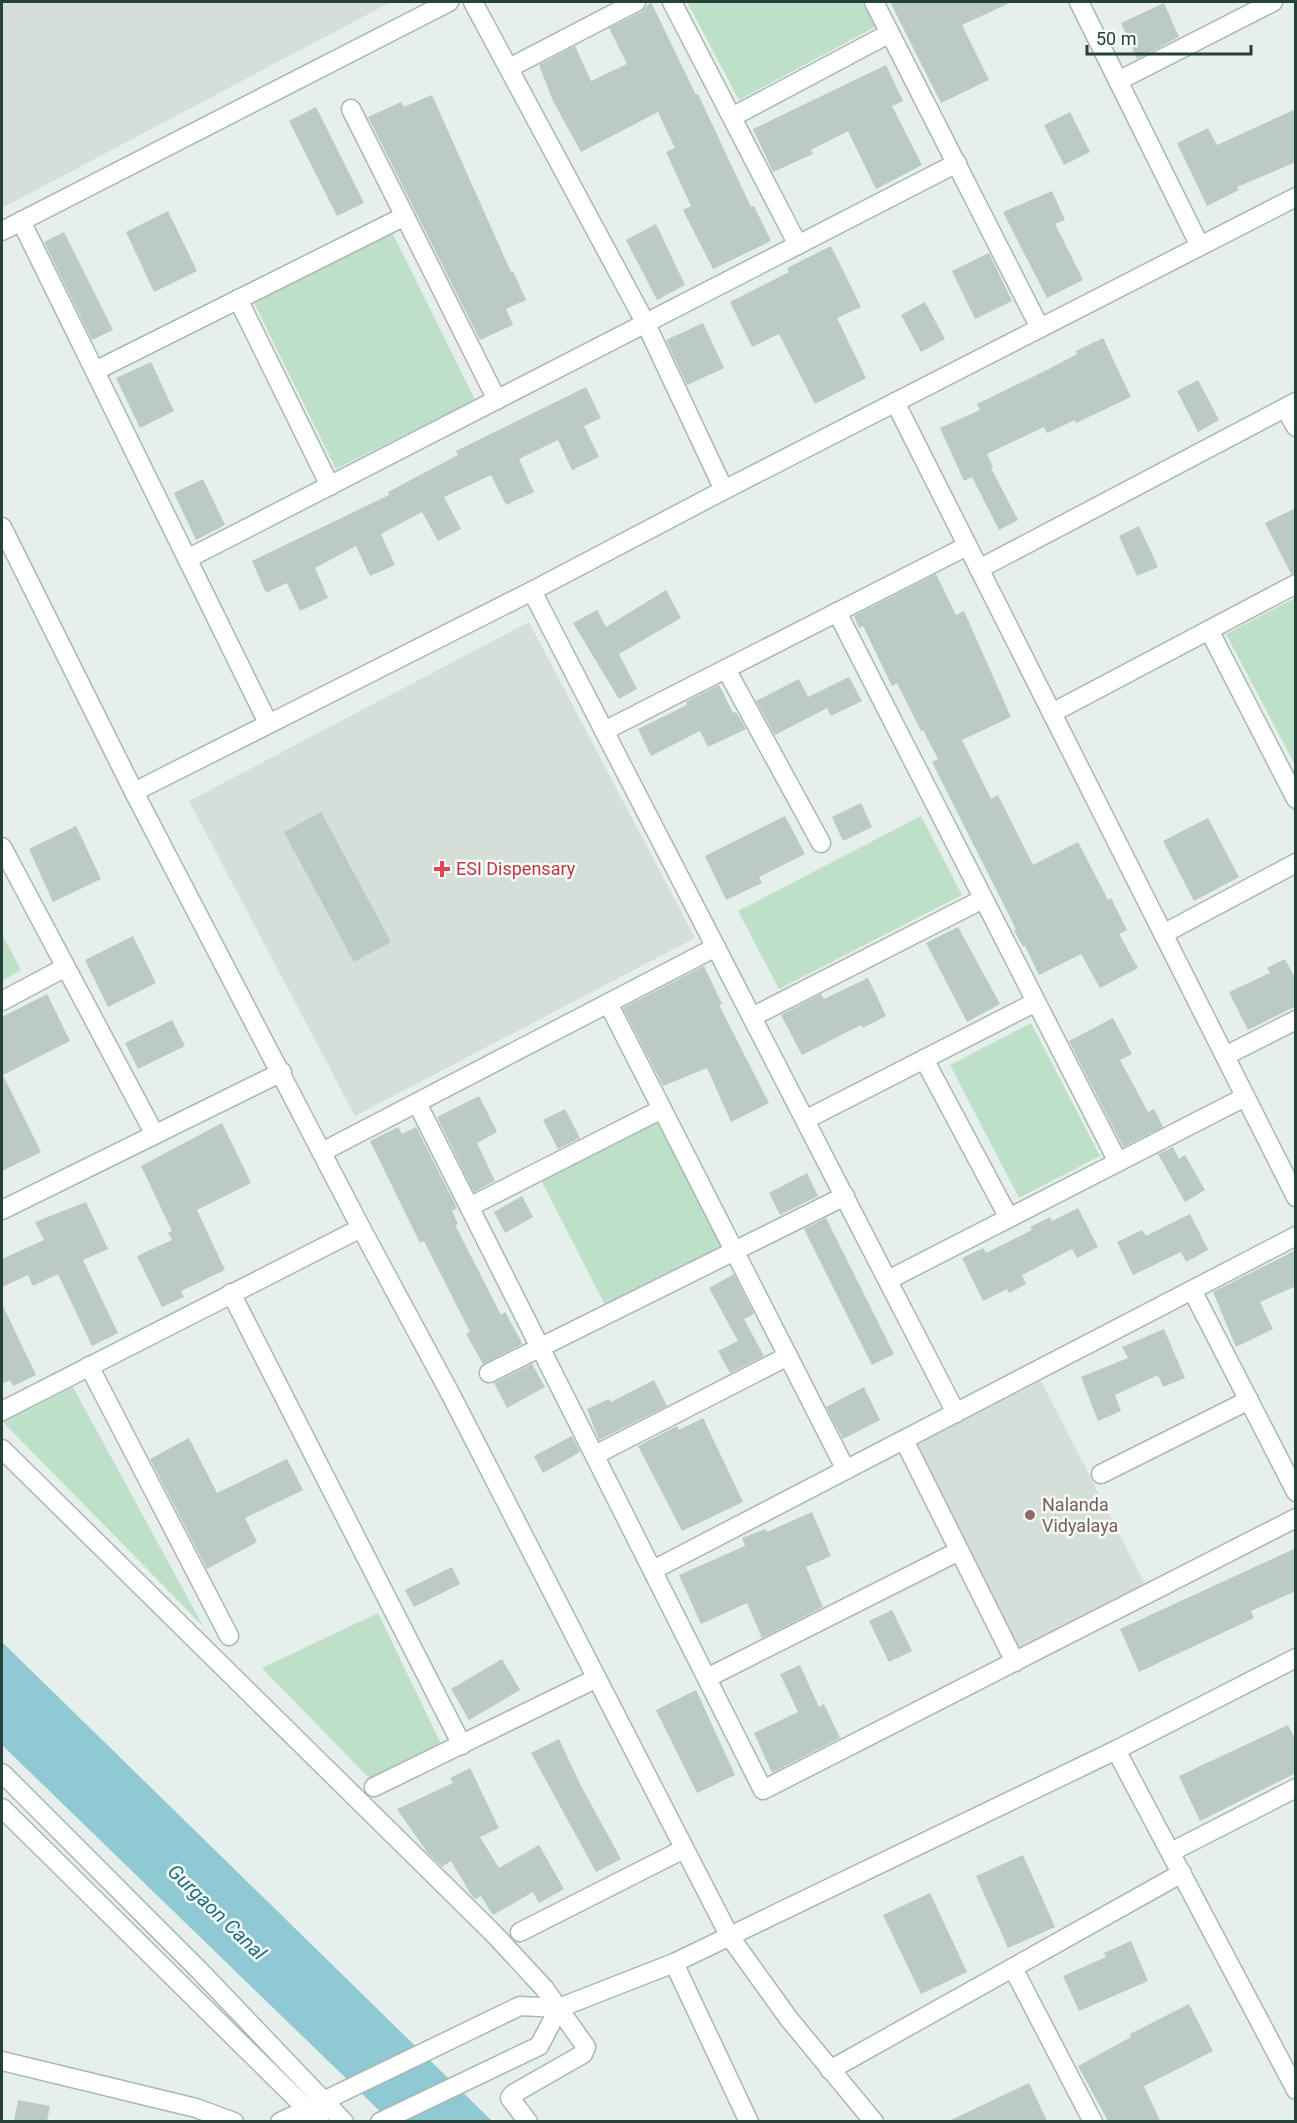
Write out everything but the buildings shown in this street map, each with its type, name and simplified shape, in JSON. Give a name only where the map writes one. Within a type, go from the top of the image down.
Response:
[{"type":"street","points":[[2,231],[449,2]]},
{"type":"street","points":[[473,2],[646,324],[724,489]]},
{"type":"street","points":[[509,68],[636,2]]},
{"type":"street","points":[[672,2],[798,245]]},
{"type":"street","points":[[874,2],[1040,328]]},
{"type":"street","points":[[1079,2],[1200,246]]},
{"type":"street","points":[[1118,81],[1274,2]]},
{"type":"street","points":[[732,117],[890,33]]},
{"type":"street","points":[[351,109],[497,400]]},
{"type":"street","points":[[187,559],[957,163]]},
{"type":"street","points":[[134,792],[532,591],[724,489],[1296,197]]},
{"type":"street","points":[[95,371],[405,216]]},
{"type":"street","points":[[21,221],[268,723]]},
{"type":"street","points":[[238,299],[330,486]]},
{"type":"street","points":[[895,402],[1296,1197]]},
{"type":"street","points":[[979,569],[1291,405],[1296,427]]},
{"type":"street","points":[[2,527],[134,792],[282,1072],[361,1228],[451,1395],[730,1937],[782,2010],[874,2121]]},
{"type":"street","points":[[604,731],[967,546]]},
{"type":"street","points":[[1052,713],[1296,584]]},
{"type":"street","points":[[532,591],[956,1413]]},
{"type":"street","points":[[837,612],[1118,1162]]},
{"type":"street","points":[[1209,630],[1296,799]]},
{"type":"street","points":[[726,669],[821,843]]},
{"type":"street","points":[[2,847],[64,968],[154,1133]]},
{"type":"street","points":[[1163,934],[1296,863]]},
{"type":"street","points":[[752,1017],[983,899]]},
{"type":"street","points":[[322,1152],[716,946]]},
{"type":"street","points":[[2,1001],[64,968]]},
{"type":"street","points":[[805,1120],[1036,1002]]},
{"type":"street","points":[[608,1003],[846,1470]]},
{"type":"street","points":[[1225,1056],[1296,1020]]},
{"type":"street","points":[[924,1059],[1009,1218]]},
{"type":"street","points":[[2,1210],[154,1133],[282,1072]]},
{"type":"street","points":[[888,1280],[1245,1097]]},
{"type":"street","points":[[417,1103],[763,1790],[1296,1518]]},
{"type":"street","points":[[469,1207],[662,1109]]},
{"type":"street","points":[[489,1373],[844,1196]]},
{"type":"street","points":[[2,1411],[361,1228]]},
{"type":"street","points":[[653,1570],[1296,1236]]},
{"type":"street","points":[[1192,1290],[1296,1492]]},
{"type":"street","points":[[231,1293],[462,1745]]},
{"type":"street","points":[[595,1455],[788,1356]]},
{"type":"street","points":[[89,1366],[229,1635]]},
{"type":"street","points":[[1101,1474],[1249,1400]]},
{"type":"street","points":[[904,1440],[1015,1662]]},
{"type":"street","points":[[2,1449],[493,1933],[544,1988],[586,2047],[583,2054],[513,2094],[510,2098],[528,2121]]},
{"type":"street","points":[[707,1678],[959,1551]]},
{"type":"street","points":[[280,2121],[313,2115],[324,2101],[520,2006],[559,2008],[674,1963],[1116,1750],[1296,1658]]},
{"type":"street","points":[[374,1787],[596,1679]]},
{"type":"street","points":[[1116,1750],[1296,2090]]},
{"type":"street","points":[[2,1773],[200,1971],[344,2121]]},
{"type":"street","points":[[1171,1852],[1296,1788]]},
{"type":"street","points":[[2,1808],[313,2115]]},
{"type":"street","points":[[520,1932],[684,1849]]},
{"type":"street","points":[[830,2070],[1182,1873]]},
{"type":"street","points":[[674,1963],[749,2121]]},
{"type":"street","points":[[1013,1968],[1093,2121]]},
{"type":"street","points":[[380,2121],[539,2046],[559,2008]]},
{"type":"street","points":[[2,2061],[196,2108],[234,2121]]},
{"type":"shaded area","points":[[2,2],[391,2],[2,208]]},
{"type":"shaded area","name":"ESI Dispensary","points":[[529,622],[695,938],[355,1116],[189,801]]},
{"type":"shaded area","name":"Nalanda Vidyalaya","points":[[1041,1381],[1146,1586],[1020,1651],[915,1445]]},
{"type":"green space","points":[[687,2],[863,2],[877,26],[739,100]]},
{"type":"green space","points":[[392,232],[475,400],[336,469],[253,301]]},
{"type":"green space","points":[[1295,598],[1295,765],[1226,634]]},
{"type":"green space","points":[[921,816],[962,895],[779,989],[738,911]]},
{"type":"green space","points":[[2,934],[21,970],[2,981]]},
{"type":"green space","points":[[1031,1023],[1100,1156],[1019,1198],[950,1065]]},
{"type":"green space","points":[[657,1122],[722,1247],[606,1307],[542,1182]]},
{"type":"green space","points":[[73,1387],[203,1626],[3,1422]]},
{"type":"green space","points":[[378,1613],[442,1746],[371,1780],[262,1668]]},
{"type":"water","name":"Gurgaon Canal","points":[[2,1642],[492,2121],[390,2121],[2,1745]]},
{"type":"place","name":"ESI Dispensary","points":[[442,869]]},
{"type":"place","name":"Nalanda Vidyalaya","points":[[1030,1515]]}]
